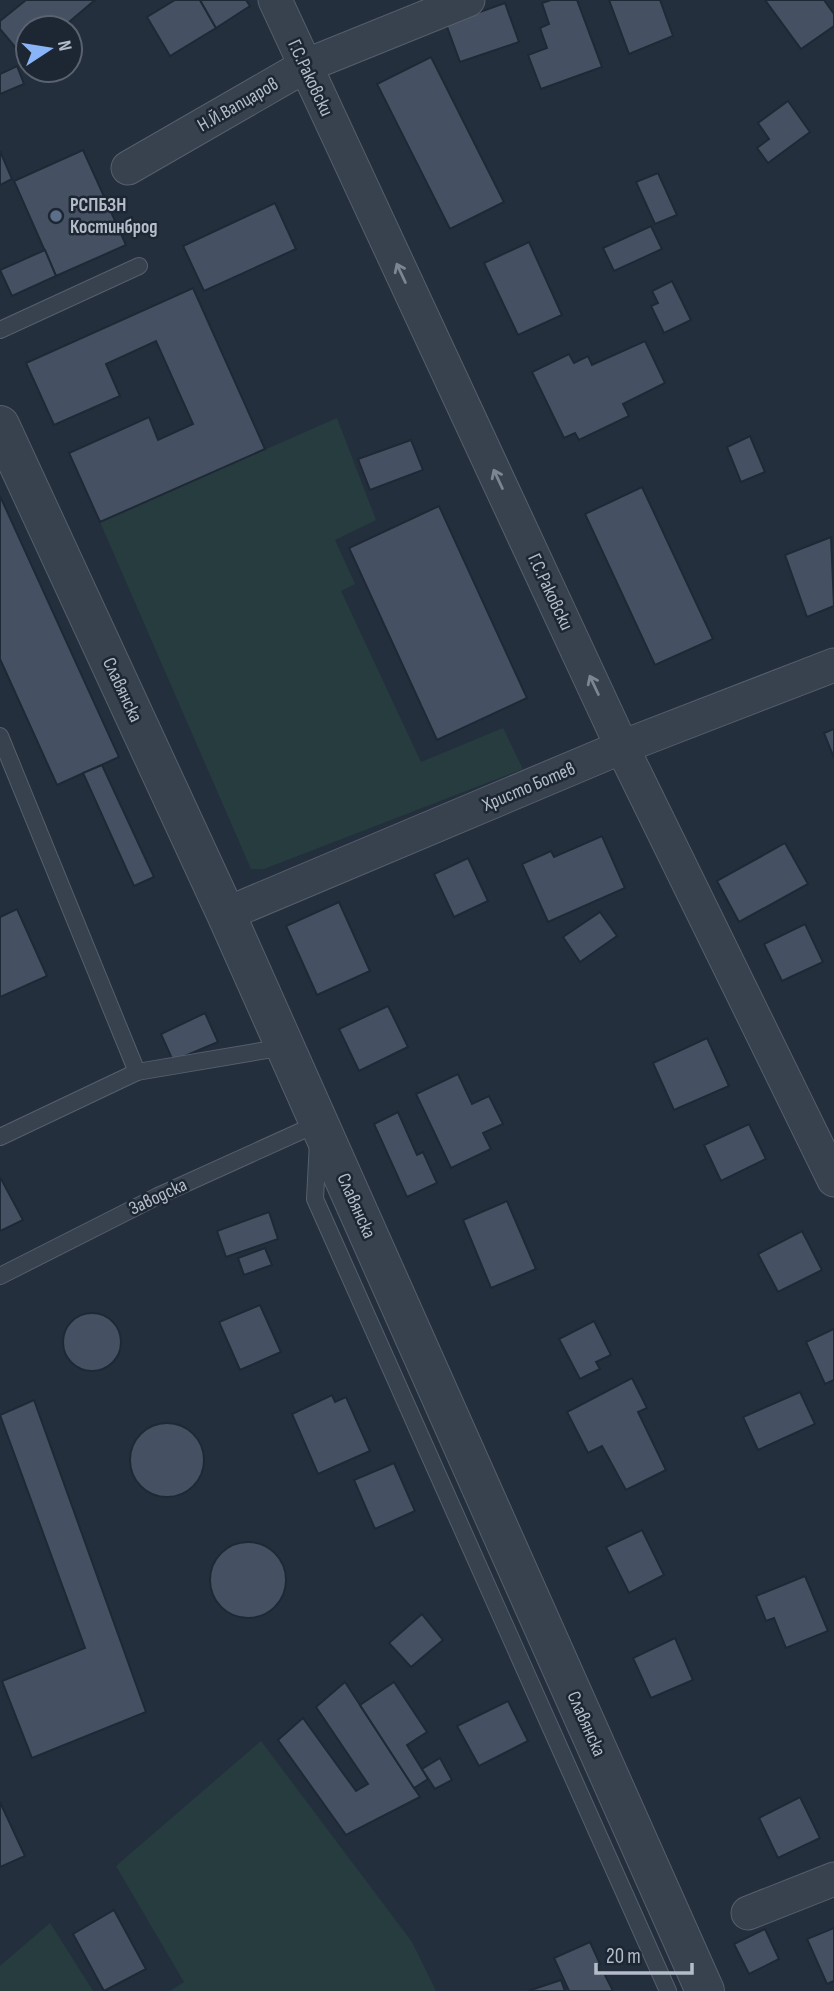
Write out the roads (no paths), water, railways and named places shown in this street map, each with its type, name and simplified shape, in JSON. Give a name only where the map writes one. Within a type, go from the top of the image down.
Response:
[{"type":"street","name":"Г.С.Раковски","points":[[275,0],[622,747],[834,1180]]},
{"type":"street","name":"Н.Й.Вапцаров","points":[[128,168],[304,66],[468,0]]},
{"type":"street","name":"Славянска","points":[[0,425],[226,914],[705,1991]]},
{"type":"street","name":"Христо Ботев","points":[[226,914],[622,747],[834,665]]},
{"type":"street","points":[[748,1913],[834,1879]]},
{"type":"lane","points":[[0,330],[139,266]]},
{"type":"lane","points":[[0,736],[137,1072]]},
{"type":"lane","points":[[0,1137],[137,1072],[285,1047]]},
{"type":"lane","points":[[319,1124],[315,1199],[668,1991]]},
{"type":"lane","name":"Заводска","points":[[0,1276],[159,1196],[319,1124]]},
{"type":"place","name":"РСПБЗН Костинброд","points":[[56,216]]}]
